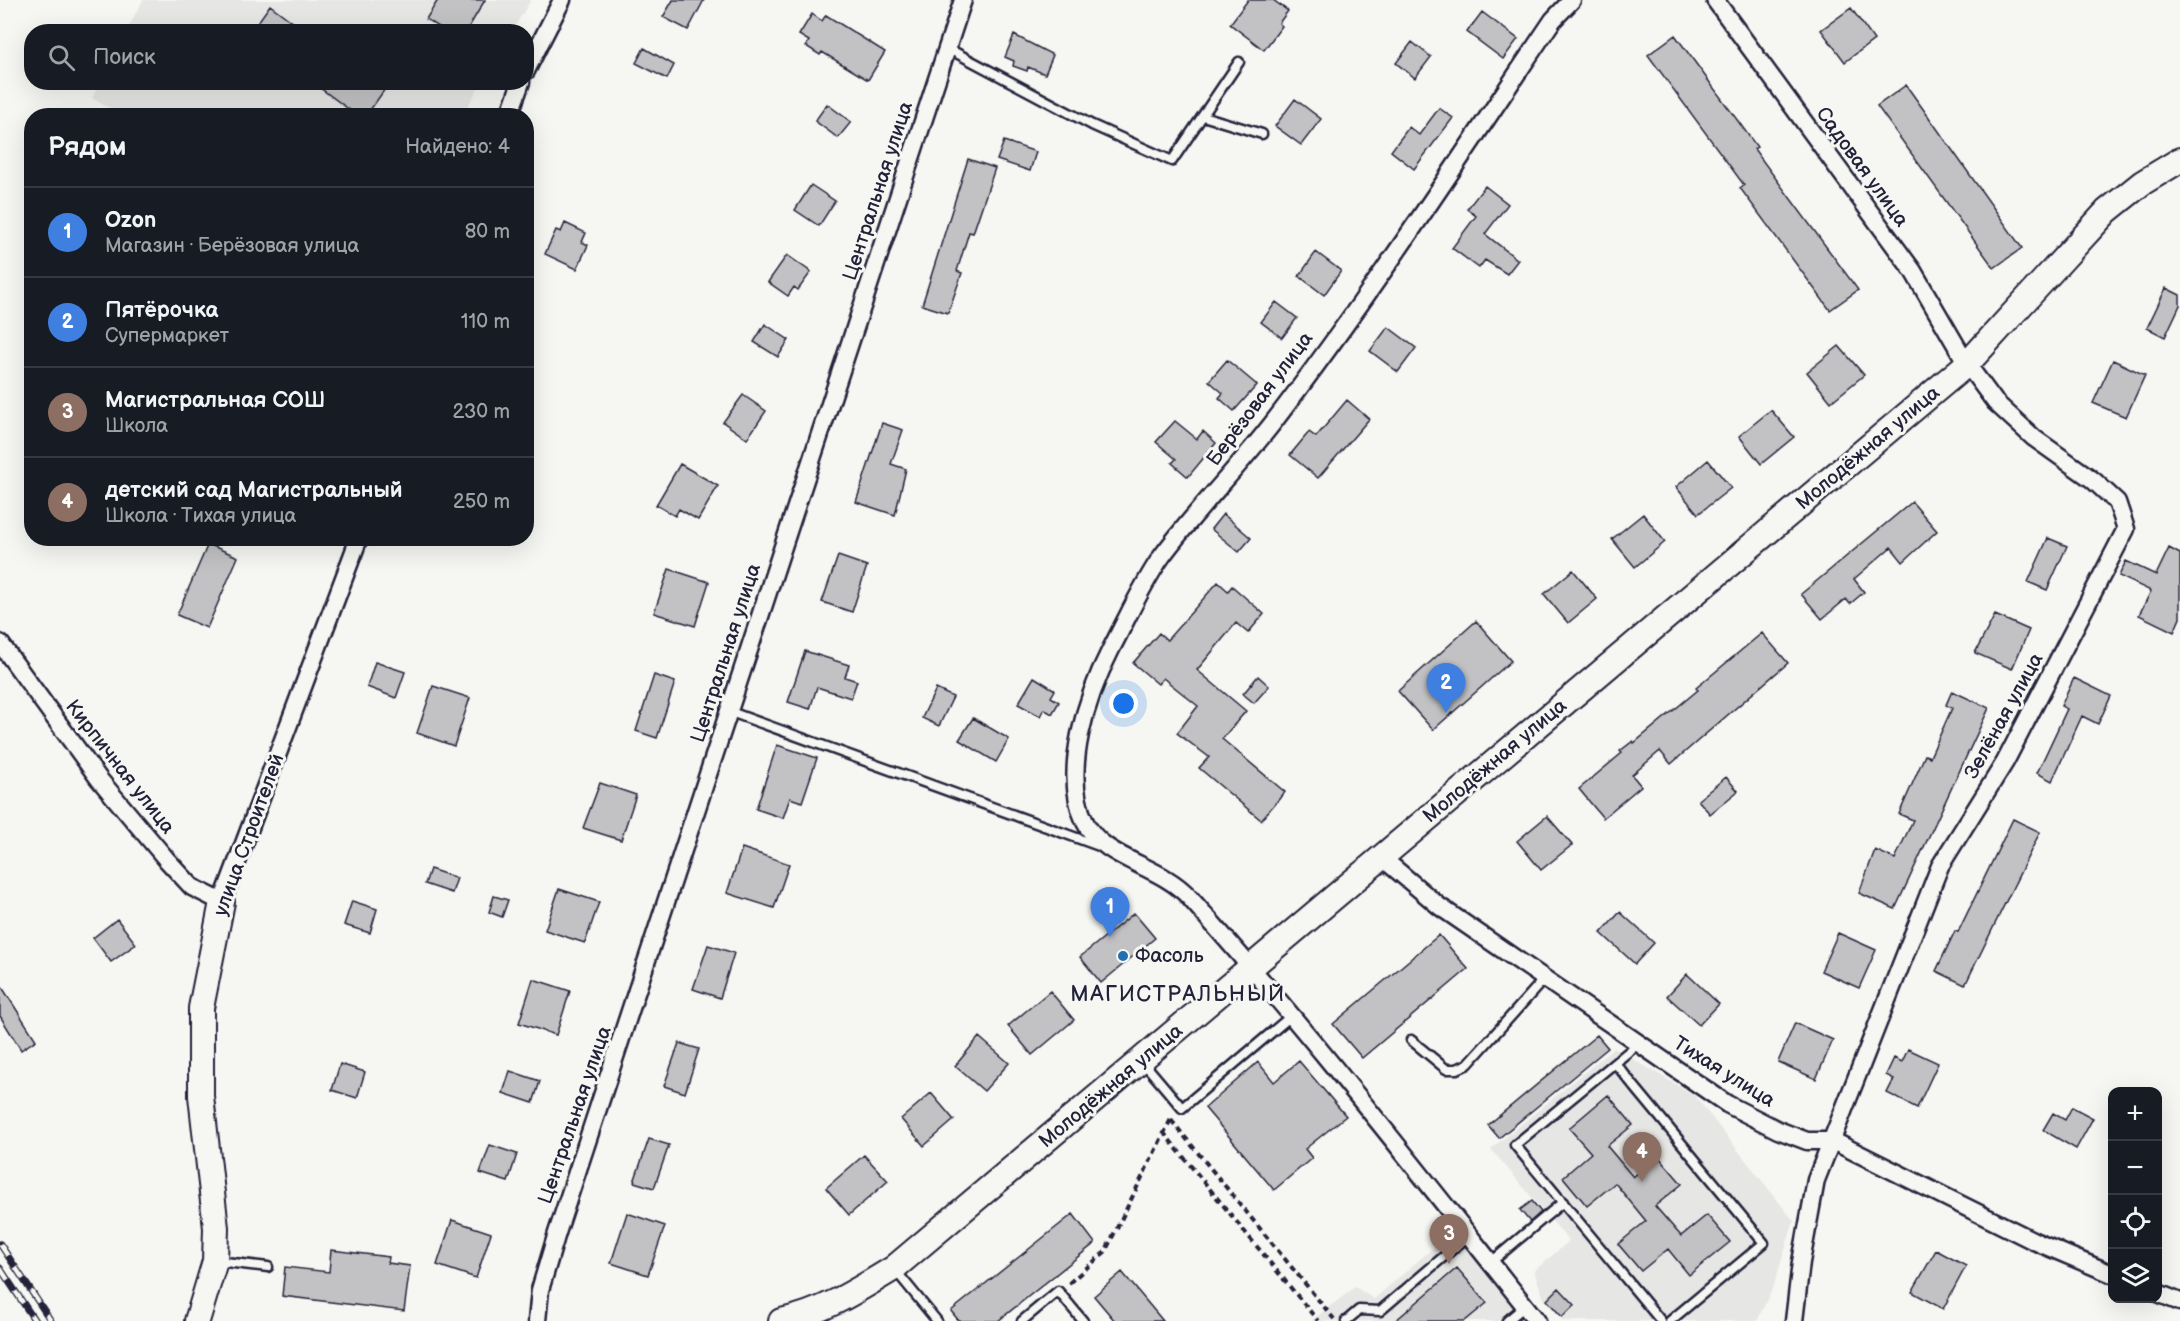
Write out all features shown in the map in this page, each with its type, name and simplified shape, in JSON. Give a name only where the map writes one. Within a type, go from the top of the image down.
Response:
[{"type":"street","points":[[534,55],[562,0]]},
{"type":"street","name":"Центральная улица","points":[[537,1321],[540,1290],[557,1233],[963,0]]},
{"type":"street","name":"Берёзовая улица","points":[[1107,849],[1087,827],[1077,803],[1074,771],[1080,736],[1108,654],[1160,559],[1272,424],[1440,189],[1553,20],[1572,0]]},
{"type":"street","name":"Садовая улица","points":[[1715,0],[1913,271],[1967,364]]},
{"type":"street","points":[[512,108],[518,90]]},
{"type":"street","name":"Молодёжная улица","points":[[780,1321],[798,1317],[852,1294],[894,1268],[1142,1061],[1380,856],[1708,584],[1967,364],[2107,211],[2142,183],[2180,160]]},
{"type":"street","name":"Зелёная улица","points":[[1794,1321],[1801,1262],[1816,1180],[1940,866],[2005,762],[2126,529],[2117,501],[2034,438],[1995,402],[1967,364]]},
{"type":"street","name":"улица Строителей","points":[[197,1321],[215,1261],[216,1228],[201,1096],[201,1008],[222,902],[355,546]]},
{"type":"street","name":"Кирпичная улица","points":[[0,643],[99,779],[167,860],[192,887],[222,902]]},
{"type":"street","points":[[1107,849],[1149,867],[1183,890],[1252,967],[1537,1321]]},
{"type":"street","name":"Тихая улица","points":[[1380,856],[1439,906],[1727,1104],[1807,1142],[1833,1141],[2034,1240],[2108,1272]]},
{"type":"street","points":[[2162,1295],[2180,1302]]},
{"type":"lane","points":[[947,48],[1073,115],[1172,161],[1239,62]]},
{"type":"lane","points":[[1203,116],[1262,134]]},
{"type":"lane","points":[[728,711],[1107,849]]},
{"type":"lane","points":[[1411,1040],[1435,1063],[1446,1070],[1457,1069],[1468,1064],[1545,978]]},
{"type":"lane","points":[[1142,1061],[1182,1108],[1291,1016]]},
{"type":"lane","points":[[1639,1043],[1515,1145],[1661,1321]]},
{"type":"lane","points":[[1615,1063],[1764,1243],[1670,1321]]},
{"type":"lane","points":[[1490,1263],[1563,1202]]},
{"type":"lane","points":[[1346,1321],[1359,1310],[1380,1311],[1468,1236]]},
{"type":"lane","points":[[215,1261],[268,1267]]},
{"type":"lane","points":[[894,1268],[936,1321]]},
{"type":"lane","points":[[1022,1321],[1058,1291],[1083,1321]]},
{"type":"lane","points":[[1507,1321],[1524,1306]]},
{"type":"path","points":[[1058,1291],[1088,1269],[1105,1252],[1163,1132],[1182,1108]]},
{"type":"path","points":[[1171,1120],[1335,1321]]},
{"type":"path","points":[[1163,1132],[1318,1321]]},
{"type":"shaded area","points":[[143,0],[531,0],[516,24],[130,24]]},
{"type":"shaded area","points":[[96,90],[477,90],[467,108],[109,108],[92,98]]},
{"type":"shaded area","points":[[1614,1048],[1694,1095],[1794,1221],[1774,1285],[1757,1321],[1563,1321],[1544,1299],[1534,1271],[1569,1241],[1491,1149]]},
{"type":"shaded area","points":[[1455,1229],[1530,1321],[1311,1321],[1355,1287],[1374,1299]]},
{"type":"building","points":[[438,0],[485,0],[471,24],[434,24],[426,19]]},
{"type":"building","points":[[673,0],[704,0],[688,30],[663,17]]},
{"type":"building","points":[[1248,0],[1273,0],[1288,11],[1279,23],[1282,26],[1264,50],[1230,24]]},
{"type":"building","points":[[270,5],[295,24],[257,24]]},
{"type":"building","points":[[1851,8],[1874,40],[1845,62],[1821,30]]},
{"type":"building","points":[[1482,12],[1518,39],[1503,59],[1467,32]]},
{"type":"building","points":[[812,14],[822,21],[826,15],[885,52],[868,80],[822,52],[820,55],[806,46],[809,41],[799,35]]},
{"type":"building","points":[[1014,35],[1053,55],[1045,74],[1028,67],[1027,71],[1013,66],[1014,61],[1005,57]]},
{"type":"building","points":[[1675,35],[1757,147],[1754,149],[1858,290],[1830,310],[1740,188],[1744,185],[1648,55]]},
{"type":"building","points":[[1412,42],[1431,57],[1415,78],[1396,63]]},
{"type":"building","points":[[644,48],[674,65],[667,79],[636,63]]},
{"type":"building","points":[[1906,85],[2022,248],[1994,268],[1877,106]]},
{"type":"building","points":[[323,90],[384,90],[372,108],[347,108]]},
{"type":"building","points":[[1295,99],[1321,119],[1301,145],[1275,126]]},
{"type":"building","points":[[827,104],[851,122],[838,138],[815,121]]},
{"type":"building","points":[[1439,108],[1453,118],[1414,169],[1391,151],[1409,127],[1419,135]]},
{"type":"building","points":[[1004,141],[1036,152],[1030,171],[997,160]]},
{"type":"building","points":[[968,159],[995,168],[973,233],[969,232],[957,271],[962,273],[948,313],[922,305]]},
{"type":"building","points":[[811,185],[835,201],[819,226],[795,210]]},
{"type":"building","points":[[1485,186],[1508,204],[1485,234],[1518,260],[1507,274],[1485,260],[1479,268],[1452,248],[1476,216],[1467,209]]},
{"type":"building","points":[[565,223],[586,233],[582,242],[588,245],[577,269],[545,254],[556,230],[561,232]]},
{"type":"building","points":[[1316,252],[1341,271],[1324,295],[1299,276]]},
{"type":"building","points":[[787,255],[811,272],[798,290],[794,287],[788,296],[768,282]]},
{"type":"building","points":[[2166,288],[2180,295],[2180,305],[2165,337],[2147,328]]},
{"type":"building","points":[[1276,302],[1297,318],[1282,338],[1261,322]]},
{"type":"building","points":[[765,324],[789,340],[778,357],[754,342]]},
{"type":"building","points":[[1388,327],[1416,348],[1398,372],[1370,351]]},
{"type":"building","points":[[1839,346],[1864,375],[1831,402],[1807,372]]},
{"type":"building","points":[[1227,360],[1257,385],[1234,411],[1219,398],[1223,393],[1209,381]]},
{"type":"building","points":[[2113,360],[2145,375],[2126,417],[2093,403]]},
{"type":"building","points":[[743,395],[766,411],[747,439],[723,422]]},
{"type":"building","points":[[1347,400],[1369,419],[1318,478],[1290,455],[1309,432],[1316,437]]},
{"type":"building","points":[[1771,410],[1794,437],[1761,464],[1739,436]]},
{"type":"building","points":[[1175,421],[1197,439],[1203,431],[1216,443],[1188,477],[1172,463],[1176,459],[1156,442]]},
{"type":"building","points":[[882,423],[903,430],[891,464],[906,469],[895,515],[856,502]]},
{"type":"building","points":[[1708,460],[1731,488],[1698,514],[1676,487]]},
{"type":"building","points":[[680,464],[718,486],[698,520],[679,509],[675,516],[656,505]]},
{"type":"building","points":[[1912,502],[1937,531],[1903,562],[1891,547],[1854,579],[1864,592],[1850,604],[1846,599],[1822,619],[1801,594]]},
{"type":"building","points":[[1223,514],[1251,538],[1239,552],[1211,529]]},
{"type":"building","points":[[1643,514],[1665,542],[1635,567],[1612,539]]},
{"type":"building","points":[[2048,538],[2067,546],[2047,590],[2028,582]]},
{"type":"building","points":[[207,546],[213,546],[238,557],[207,628],[177,615]]},
{"type":"building","points":[[2169,548],[2180,554],[2180,618],[2174,632],[2139,615],[2151,591],[2119,576],[2126,561],[2156,575]]},
{"type":"building","points":[[838,556],[867,566],[852,612],[822,602]]},
{"type":"building","points":[[669,569],[709,582],[695,626],[654,613]]},
{"type":"building","points":[[1573,570],[1597,599],[1568,623],[1544,594]]},
{"type":"building","points":[[1218,582],[1228,591],[1232,586],[1264,614],[1248,633],[1236,623],[1197,670],[1246,711],[1222,739],[1285,792],[1261,820],[1199,768],[1209,757],[1177,733],[1198,706],[1163,678],[1158,684],[1133,663],[1159,633],[1167,640]]},
{"type":"building","points":[[1995,615],[2029,630],[2012,669],[1975,653]]},
{"type":"building","points":[[1476,621],[1511,661],[1433,730],[1398,691]]},
{"type":"building","points":[[1762,633],[1788,663],[1671,764],[1660,751],[1632,775],[1641,786],[1603,818],[1579,789],[1622,753],[1620,751],[1633,741],[1634,743],[1698,690],[1696,688]]},
{"type":"building","points":[[805,651],[849,665],[845,677],[857,681],[851,698],[817,687],[810,709],[788,702]]},
{"type":"building","points":[[375,662],[405,672],[396,698],[367,687]]},
{"type":"building","points":[[654,675],[675,682],[657,738],[636,731]]},
{"type":"building","points":[[1258,676],[1269,686],[1254,703],[1243,694]]},
{"type":"building","points":[[1034,677],[1055,690],[1051,697],[1059,702],[1052,714],[1044,709],[1040,716],[1018,704]]},
{"type":"building","points":[[2074,678],[2111,696],[2098,724],[2082,716],[2052,781],[2037,773],[2067,709],[2061,706]]},
{"type":"building","points":[[433,686],[470,698],[454,746],[417,733]]},
{"type":"building","points":[[936,689],[953,697],[939,726],[922,718]]},
{"type":"building","points":[[1952,691],[1989,708],[1895,909],[1859,893],[1875,850],[1895,859],[1913,820],[1899,814],[1925,755],[1930,757],[1952,708],[1946,705]]},
{"type":"building","points":[[973,718],[1009,739],[996,762],[959,740]]},
{"type":"building","points":[[777,745],[817,758],[802,802],[790,798],[783,818],[756,809]]},
{"type":"building","points":[[1726,777],[1738,791],[1710,814],[1698,800]]},
{"type":"building","points":[[600,783],[636,795],[621,840],[583,828]]},
{"type":"building","points":[[1547,816],[1572,845],[1541,870],[1517,841]]},
{"type":"building","points":[[2013,819],[2040,832],[1965,985],[1936,971],[1955,931],[1958,932]]},
{"type":"building","points":[[742,848],[789,864],[774,908],[727,893]]},
{"type":"building","points":[[430,869],[457,878],[452,893],[425,884]]},
{"type":"building","points":[[559,889],[599,902],[585,943],[545,930]]},
{"type":"building","points":[[494,896],[508,900],[502,917],[489,912]]},
{"type":"building","points":[[352,901],[377,909],[370,933],[344,925]]},
{"type":"building","points":[[1620,912],[1654,943],[1635,964],[1601,933]]},
{"type":"building","points":[[1134,913],[1155,938],[1101,983],[1080,957]]},
{"type":"building","points":[[117,919],[136,944],[111,962],[93,938]]},
{"type":"building","points":[[1838,933],[1876,950],[1859,988],[1821,971]]},
{"type":"building","points":[[1439,935],[1468,969],[1362,1058],[1333,1024]]},
{"type":"building","points":[[708,945],[734,953],[720,998],[693,989]]},
{"type":"building","points":[[1687,974],[1719,1004],[1699,1025],[1667,996]]},
{"type":"building","points":[[533,979],[570,991],[556,1035],[519,1023]]},
{"type":"building","points":[[0,984],[36,1040],[21,1050],[0,1016]]},
{"type":"building","points":[[1050,991],[1074,1020],[1032,1055],[1008,1026]]},
{"type":"building","points":[[1795,1023],[1833,1040],[1816,1079],[1778,1062]]},
{"type":"building","points":[[1597,1035],[1608,1048],[1499,1138],[1488,1125]]},
{"type":"building","points":[[979,1037],[1009,1063],[984,1091],[955,1066]]},
{"type":"building","points":[[679,1043],[699,1049],[685,1093],[664,1086]]},
{"type":"building","points":[[1908,1049],[1938,1063],[1917,1108],[1887,1093],[1894,1079],[1886,1075],[1894,1058],[1902,1062]]},
{"type":"building","points":[[1299,1061],[1346,1116],[1305,1149],[1312,1158],[1274,1190],[1205,1108],[1258,1062],[1274,1082]]},
{"type":"building","points":[[340,1064],[365,1072],[357,1098],[332,1090]]},
{"type":"building","points":[[510,1071],[540,1081],[533,1103],[503,1093]]},
{"type":"building","points":[[931,1093],[954,1120],[924,1146],[901,1119]]},
{"type":"building","points":[[1608,1095],[1633,1125],[1607,1146],[1633,1177],[1658,1156],[1682,1184],[1655,1206],[1681,1236],[1707,1215],[1730,1242],[1689,1275],[1668,1249],[1641,1271],[1618,1244],[1646,1221],[1615,1183],[1587,1206],[1563,1177],[1591,1153],[1569,1128]]},
{"type":"building","points":[[2072,1107],[2093,1118],[2076,1149],[2043,1130],[2053,1113],[2065,1120]]},
{"type":"building","points":[[649,1139],[669,1145],[654,1188],[634,1182]]},
{"type":"building","points":[[490,1145],[517,1154],[508,1182],[480,1173]]},
{"type":"building","points":[[864,1155],[888,1181],[849,1215],[826,1188]]},
{"type":"building","points":[[1532,1201],[1541,1212],[1530,1222],[1520,1210]]},
{"type":"building","points":[[627,1213],[665,1226],[648,1275],[611,1263]]},
{"type":"building","points":[[1073,1214],[1095,1243],[998,1321],[959,1321],[951,1311]]},
{"type":"building","points":[[452,1220],[491,1233],[476,1278],[437,1265]]},
{"type":"building","points":[[331,1250],[389,1257],[388,1263],[410,1266],[404,1311],[282,1296],[285,1267],[329,1272]]},
{"type":"building","points":[[1936,1250],[1966,1266],[1943,1309],[1912,1292]]},
{"type":"building","points":[[1457,1268],[1487,1303],[1465,1321],[1395,1321]]},
{"type":"building","points":[[1122,1272],[1163,1321],[1115,1321],[1094,1296]]},
{"type":"building","points":[[1559,1288],[1575,1305],[1562,1317],[1547,1300]]},
{"type":"railway","points":[[0,1244],[51,1321]]},
{"type":"railway","points":[[0,1268],[35,1321]]},
{"type":"place","name":"Пятёрочка","points":[[1446,713]]},
{"type":"place","name":"Ozon","points":[[1110,937]]},
{"type":"place","name":"Фасоль","points":[[1123,956]]},
{"type":"place","name":"детский сад Магистральный","points":[[1642,1182]]},
{"type":"place","name":"Магистральная СОШ","points":[[1449,1264]]},
{"type":"district","name":"МАГИСТРАЛЬНЫЙ","points":[[1178,994]]}]
